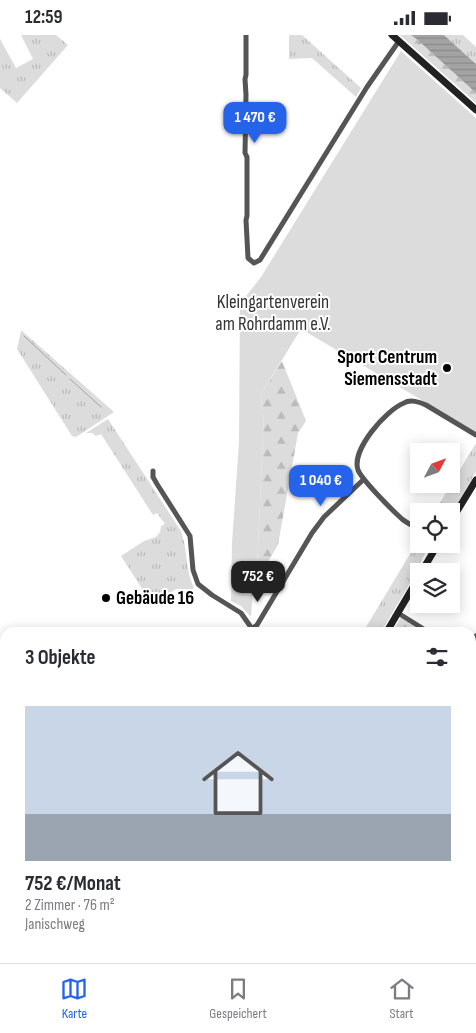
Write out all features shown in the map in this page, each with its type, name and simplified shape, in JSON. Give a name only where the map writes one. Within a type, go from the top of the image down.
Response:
[{"type":"main road","points":[[392,35],[476,110]]},
{"type":"main road","points":[[460,506],[476,480]]},
{"type":"main road","points":[[390,627],[410,592]]},
{"type":"street","points":[[246,35],[246,75],[244,79],[247,157],[246,232],[248,257],[254,263],[260,260],[367,87],[399,41]]},
{"type":"street","points":[[410,524],[402,519],[359,472],[357,464],[363,444],[391,412],[403,403],[414,401],[426,405],[476,435]]},
{"type":"street","points":[[153,471],[153,477],[190,536],[194,575],[198,584],[240,613],[252,627]]},
{"type":"street","points":[[256,627],[299,553],[318,525],[364,479]]},
{"type":"street","points":[[398,613],[420,627]]},
{"type":"green space","points":[[21,35],[56,35],[68,45],[17,103],[0,88],[0,39],[16,68],[33,59]]},
{"type":"green space","points":[[289,35],[302,35],[361,88],[356,97],[312,58],[289,59]]},
{"type":"green space","points":[[400,35],[411,35],[419,41],[418,45],[421,43],[476,93],[476,103]]},
{"type":"green space","points":[[444,35],[463,35],[476,47],[476,64]]},
{"type":"green space","name":"Kleingartenverein am Rohrdamm e.V.","points":[[401,51],[476,118],[476,432],[301,329],[261,394],[262,412],[264,412],[257,570],[253,587],[251,617],[241,606],[231,601],[232,543],[239,442],[240,304],[261,277]]},
{"type":"green space","points":[[21,331],[114,412],[76,437],[72,436],[17,349]]},
{"type":"green space","points":[[282,361],[306,421],[298,433],[278,545],[254,585],[257,570],[264,413],[262,412],[261,394]]},
{"type":"green space","points":[[108,419],[181,531],[189,574],[194,588],[190,591],[188,589],[176,589],[152,604],[121,556],[144,541],[156,537],[160,532],[161,526],[165,524],[157,513],[153,515],[101,434],[96,436],[92,433],[86,433]]},
{"type":"green space","points":[[476,443],[476,472],[458,503],[440,503],[446,493],[460,493],[460,470]]},
{"type":"green space","points":[[411,553],[425,553],[421,563],[410,563],[410,583],[384,627],[366,627]]},
{"type":"green space","points":[[401,617],[417,627],[395,627]]},
{"type":"shaded area","points":[[411,35],[444,35],[476,64],[476,93],[421,43],[418,45],[419,41]]},
{"type":"waterway","points":[[24,336],[66,375]]},
{"type":"waterway","points":[[70,379],[101,407]]},
{"type":"place","name":"Sport Centrum Siemensstadt","points":[[447,368]]},
{"type":"place","name":"Gebäude 16","points":[[106,598]]}]
